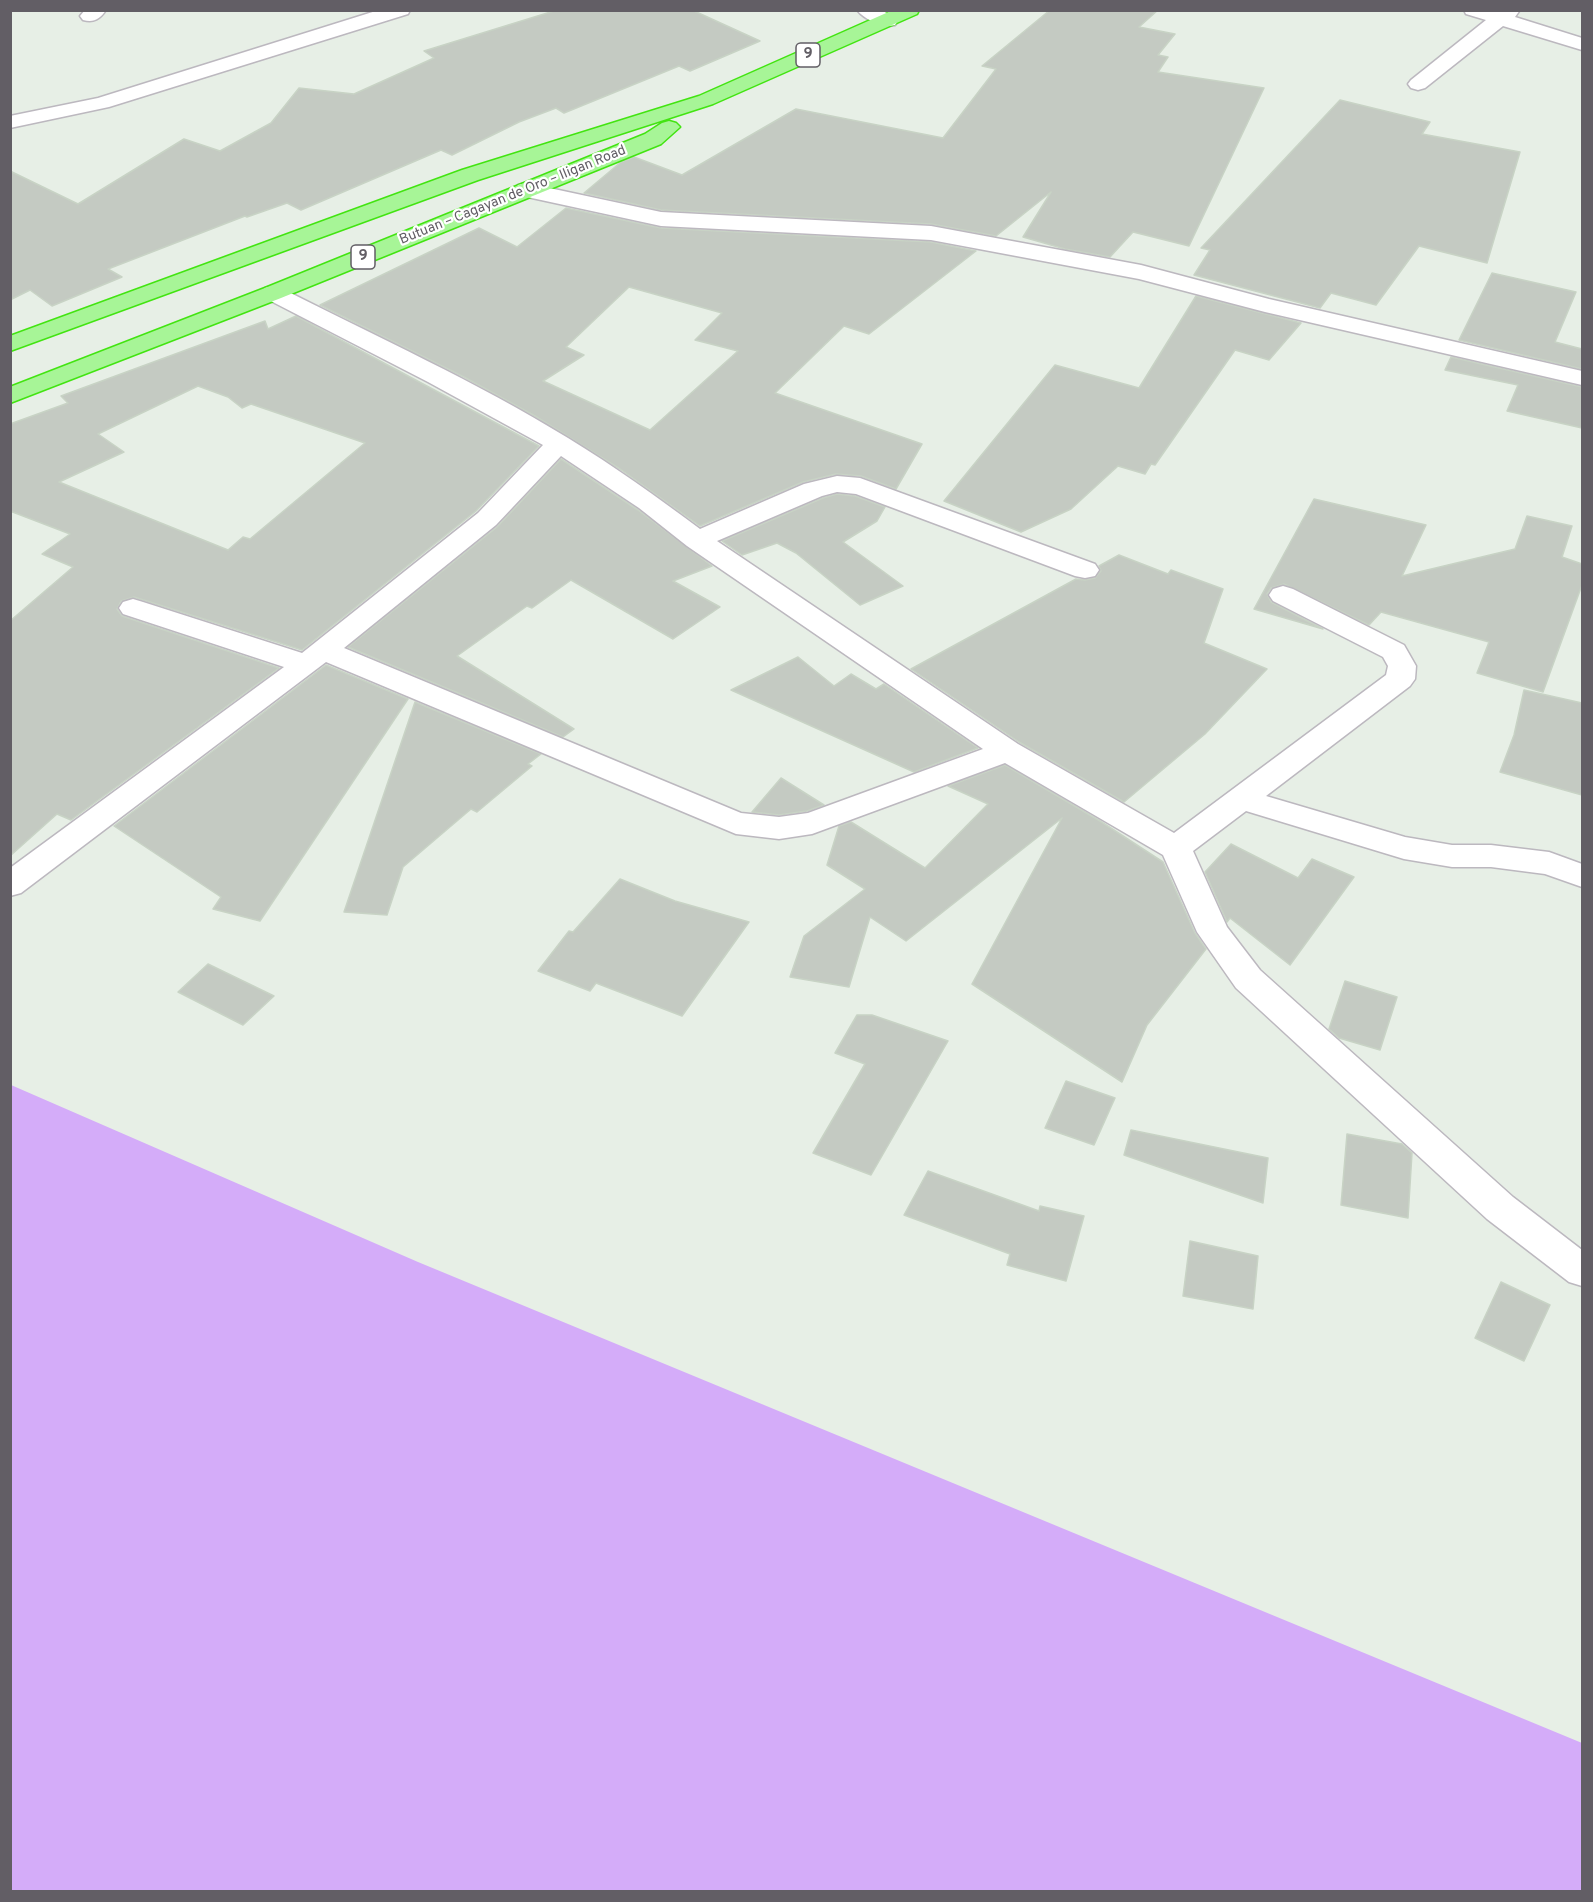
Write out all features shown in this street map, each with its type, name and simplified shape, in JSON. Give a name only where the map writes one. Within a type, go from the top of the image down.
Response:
[{"type":"highway","name":"Butuan – Cagayan de Oro – Iligan Road","points":[[10,344],[470,175],[706,100],[910,10]]},
{"type":"highway","name":"Butuan – Cagayan de Oro – Iligan Road","points":[[10,396],[273,293],[653,139],[706,100]]},
{"type":"street","points":[[10,122],[102,103],[401,10]]},
{"type":"street","points":[[866,10],[888,21]]},
{"type":"street","points":[[1473,10],[1506,15],[1582,44]]},
{"type":"street","points":[[1418,84],[1506,15]]},
{"type":"street","points":[[526,190],[661,219],[931,233],[962,237],[1141,272],[1265,305],[1582,378]]},
{"type":"street","points":[[273,293],[559,442],[654,504],[697,540],[1007,751],[1176,848],[1213,932],[1248,979],[1500,1208],[1582,1271]]},
{"type":"street","points":[[10,885],[314,657],[487,519],[559,442]]},
{"type":"street","points":[[697,540],[813,490],[837,484],[848,484],[860,486],[1085,570]]},
{"type":"street","points":[[1176,848],[1400,679],[1402,666],[1394,651],[1282,595]]},
{"type":"street","points":[[134,608],[314,657],[736,823],[779,828],[812,823],[1007,751]]},
{"type":"street","points":[[1241,799],[1404,848],[1452,856],[1491,856],[1549,863],[1582,876]]},
{"type":"shaded area","points":[[11,1085],[418,1262],[1582,1743],[1582,1891],[11,1891]]},
{"type":"building","points":[[557,10],[692,10],[760,41],[690,71],[679,66],[564,113],[556,108],[519,122],[452,155],[441,150],[301,210],[287,203],[245,216],[108,269],[122,277],[52,306],[30,290],[10,300],[10,171],[78,204],[184,139],[220,151],[271,123],[299,88],[354,94],[434,58],[424,51]]},
{"type":"building","points":[[1050,10],[1158,10],[1139,27],[1175,34],[1158,55],[1168,57],[1158,72],[1264,88],[1189,246],[1133,232],[1110,257],[1065,249],[1023,237],[1051,192],[996,236],[931,224],[661,210],[584,193],[621,162],[634,157],[682,175],[796,109],[943,138],[996,69],[982,66]]},
{"type":"building","points":[[1340,100],[1430,122],[1422,134],[1520,152],[1487,263],[1419,246],[1376,305],[1331,293],[1320,308],[1194,275],[1210,250],[1201,248]]},
{"type":"building","points":[[566,208],[661,228],[931,242],[976,251],[869,334],[844,326],[775,393],[922,444],[896,489],[861,476],[836,474],[803,482],[700,526],[620,469],[535,416],[464,377],[320,305],[479,228],[517,247]],"holes":[[[629,287],[722,313],[695,340],[738,351],[650,430],[543,381],[584,355],[566,347]]]},
{"type":"building","points":[[1492,273],[1576,292],[1555,342],[1582,349],[1582,369],[1459,340]]},
{"type":"building","points":[[1196,296],[1301,323],[1269,360],[1235,350],[1155,465],[1151,464],[1145,474],[1118,466],[1071,509],[1021,532],[944,501],[1055,365],[1139,388]]},
{"type":"building","points":[[296,316],[539,446],[476,511],[302,650],[134,597],[121,601],[117,609],[122,616],[279,668],[71,820],[57,814],[10,856],[10,621],[73,567],[42,554],[70,534],[10,511],[10,424],[68,403],[61,396],[265,321],[268,329]],"holes":[[[198,386],[228,397],[242,408],[251,404],[365,443],[250,539],[243,537],[228,550],[59,482],[124,452],[98,434]]]},
{"type":"building","points":[[1451,357],[1582,387],[1582,428],[1507,411],[1518,385],[1445,370]]},
{"type":"building","points":[[561,459],[638,510],[712,566],[673,581],[720,607],[673,639],[571,580],[532,608],[527,606],[457,656],[574,729],[563,737],[348,647],[497,527]]},
{"type":"building","points":[[837,494],[855,496],[885,507],[877,521],[843,542],[903,586],[860,605],[796,553],[777,543],[742,555],[722,541],[823,498]]},
{"type":"building","points":[[1314,499],[1426,525],[1402,576],[1515,549],[1527,516],[1572,526],[1562,557],[1582,564],[1582,585],[1543,692],[1477,673],[1489,642],[1381,612],[1369,625],[1284,584],[1271,588],[1267,594],[1271,602],[1323,629],[1254,609]]},
{"type":"building","points":[[1119,555],[1168,574],[1171,570],[1223,589],[1204,643],[1267,669],[1205,734],[1124,802],[1019,742],[911,669],[1076,579],[1095,578],[1101,571],[1099,566]]},
{"type":"building","points":[[798,657],[834,686],[851,674],[876,689],[884,684],[978,748],[914,772],[731,690]]},
{"type":"building","points":[[326,665],[408,699],[260,921],[213,909],[221,897],[114,826]]},
{"type":"building","points":[[1524,690],[1582,703],[1582,795],[1500,772],[1514,735]]},
{"type":"building","points":[[415,702],[541,754],[528,764],[532,766],[477,812],[471,809],[403,867],[387,915],[344,912]]},
{"type":"building","points":[[1005,765],[1100,821],[1163,862],[1195,933],[1206,949],[1147,1025],[1122,1082],[972,984],[1062,818],[906,941],[870,917],[849,987],[790,977],[804,936],[865,889],[827,865],[839,826],[851,822],[925,868],[988,804],[948,786]]},
{"type":"building","points":[[781,778],[824,805],[807,811],[779,815],[752,812]]},
{"type":"building","points":[[1231,844],[1298,878],[1312,859],[1354,877],[1290,965],[1230,918],[1227,922],[1205,872]]},
{"type":"building","points":[[620,879],[675,901],[749,922],[682,1016],[596,983],[590,991],[538,971],[569,931],[573,932]]},
{"type":"building","points":[[208,964],[274,996],[243,1025],[178,992]]},
{"type":"building","points":[[1345,981],[1397,997],[1380,1050],[1339,1038],[1329,1029]]},
{"type":"building","points":[[857,1015],[872,1015],[948,1041],[871,1175],[813,1153],[865,1064],[835,1053]]},
{"type":"building","points":[[1066,1081],[1115,1098],[1094,1145],[1045,1128]]},
{"type":"building","points":[[1131,1130],[1268,1158],[1263,1203],[1124,1155]]},
{"type":"building","points":[[1347,1134],[1402,1144],[1412,1153],[1408,1218],[1341,1205]]},
{"type":"building","points":[[928,1171],[1039,1211],[1040,1206],[1084,1216],[1066,1281],[1007,1265],[1010,1254],[904,1215]]},
{"type":"building","points":[[1190,1241],[1258,1256],[1253,1309],[1183,1296]]},
{"type":"building","points":[[1501,1282],[1550,1305],[1524,1361],[1475,1338]]}]
